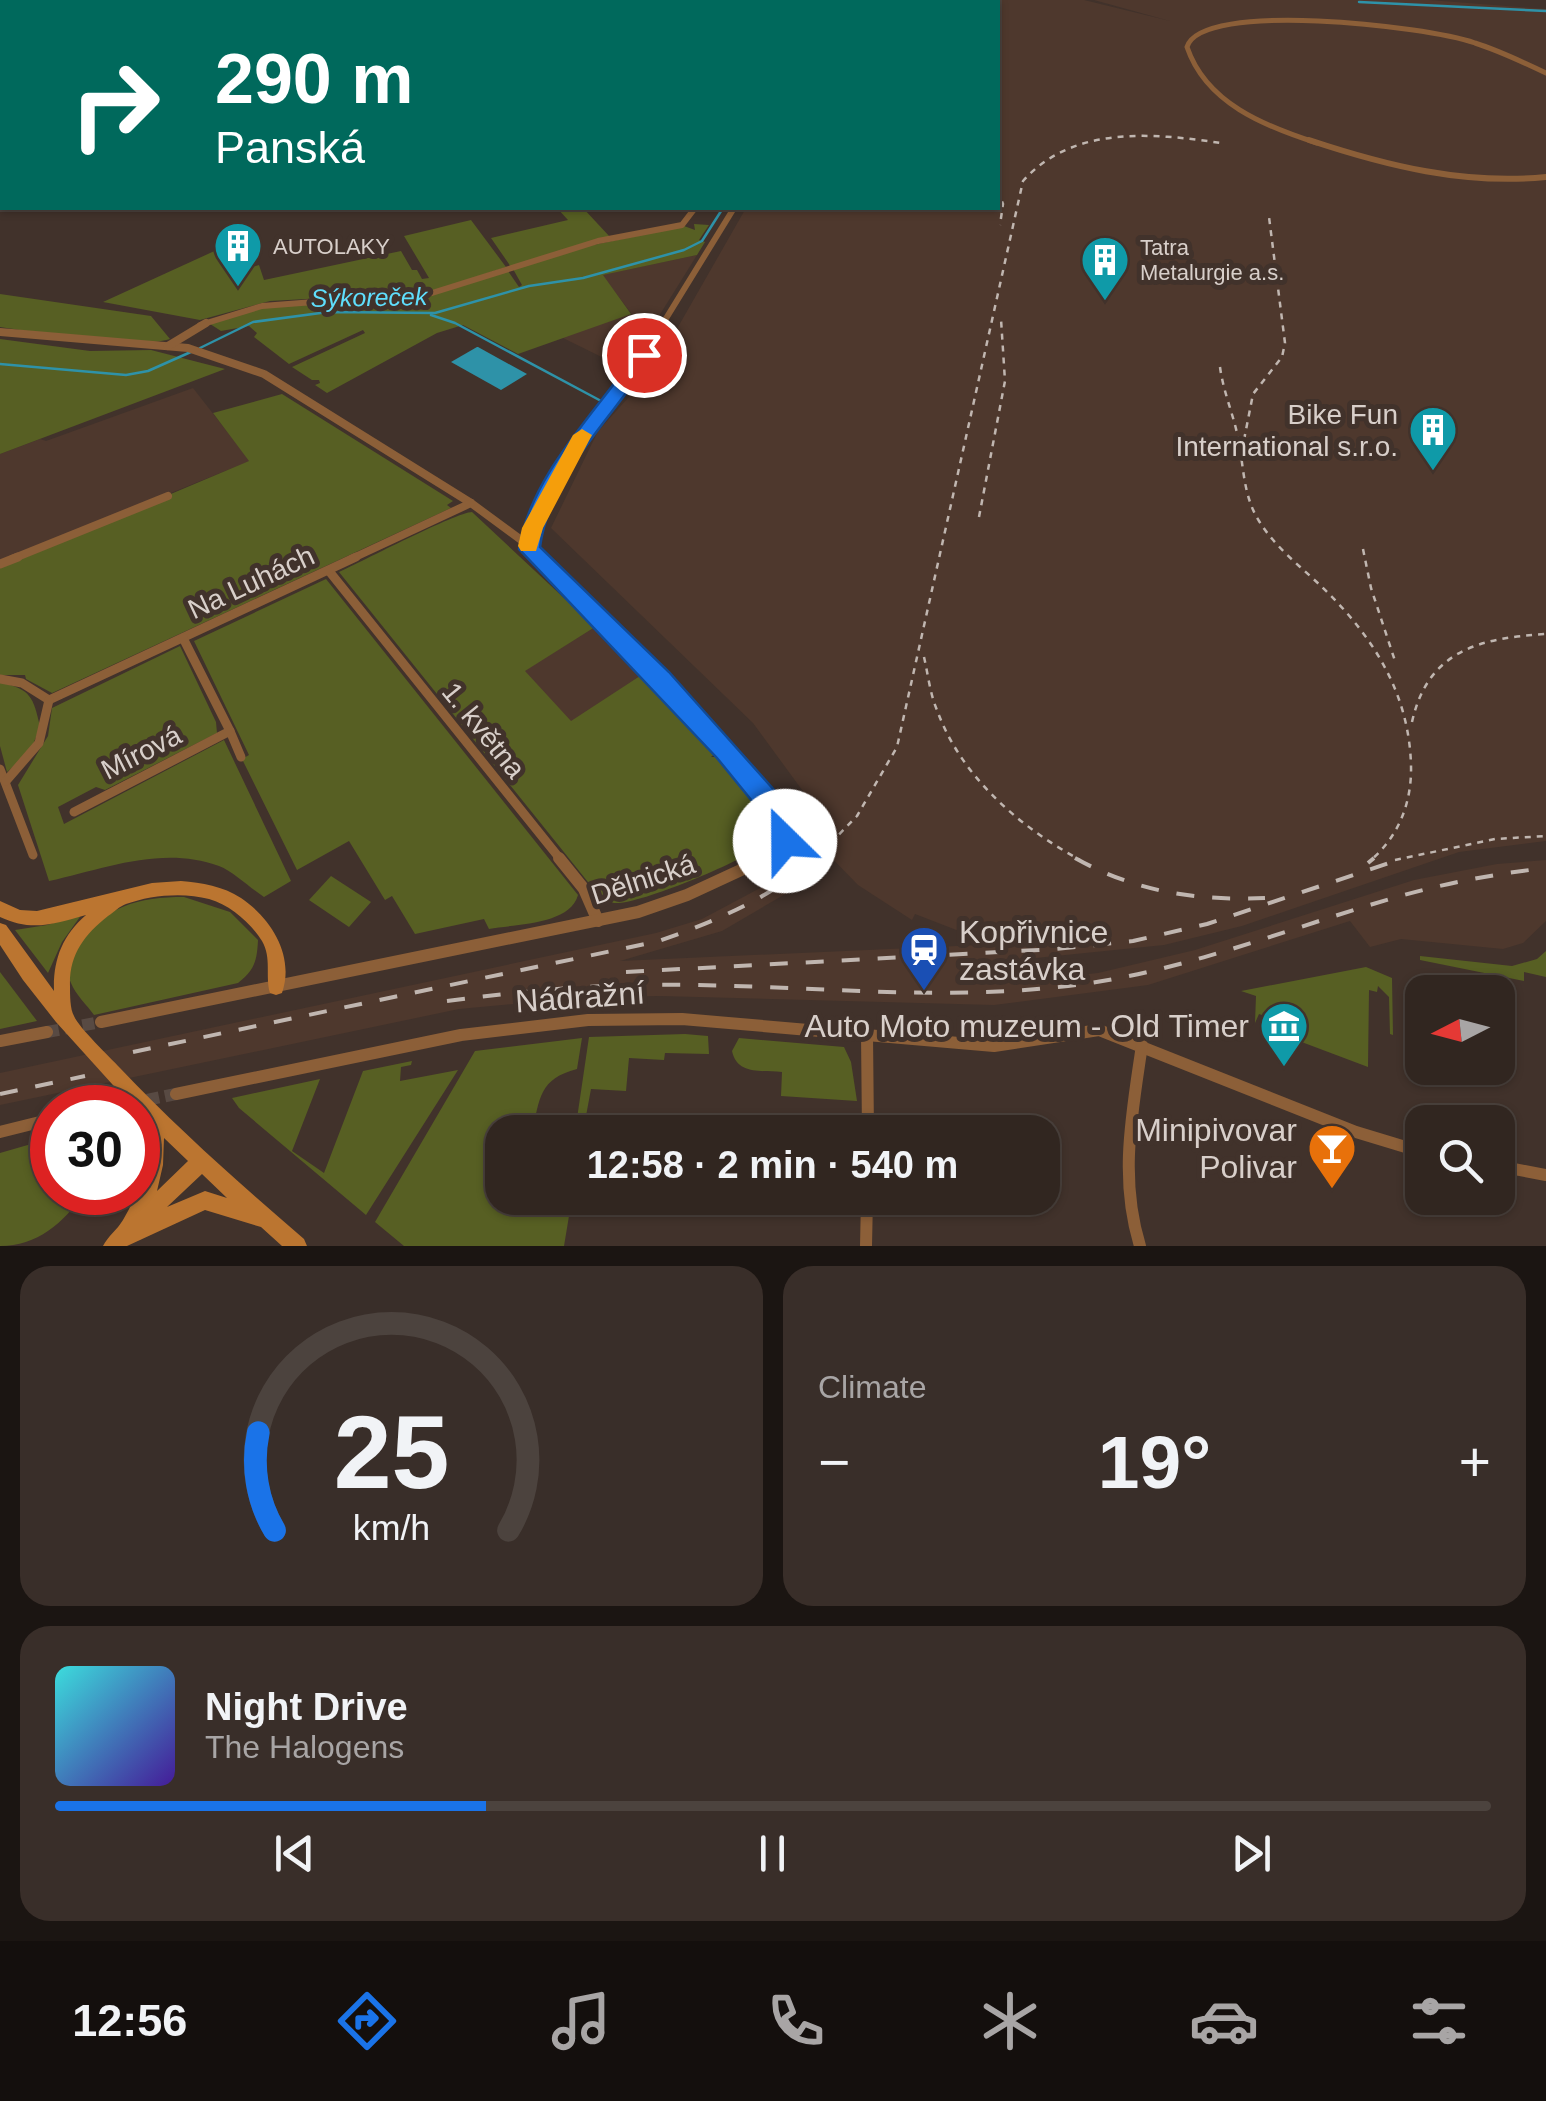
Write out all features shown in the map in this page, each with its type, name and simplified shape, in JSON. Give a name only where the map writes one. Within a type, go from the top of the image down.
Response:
[{"type":"main road","points":[[0,908],[19,918],[38,919],[155,889],[188,888],[220,895],[238,904],[272,942],[278,964],[276,987]]},
{"type":"main road","points":[[66,1018],[60,976],[66,950],[80,929],[119,897]]},
{"type":"main road","points":[[2,937],[66,1018],[127,1085]]},
{"type":"main road","points":[[160,1121],[297,1246]]},
{"type":"main road","points":[[118,1242],[201,1162]]},
{"type":"main road","points":[[118,1242],[199,1201],[212,1201],[266,1220]]},
{"type":"main road","points":[[118,1242],[134,1215]]},
{"type":"street","points":[[1396,18],[1484,44],[1546,74]]},
{"type":"street","points":[[1199,24],[1187,49],[1202,78],[1229,102],[1287,132],[1342,153],[1414,171],[1485,180],[1546,176]]},
{"type":"street","points":[[167,346],[194,325],[236,309],[270,302],[371,300],[432,293],[568,250],[682,224],[692,210]]},
{"type":"street","points":[[528,545],[532,528],[588,426],[619,395],[733,210]]},
{"type":"street","name":"Dělnická","points":[[0,332],[201,351],[264,374],[471,503],[518,542],[528,545],[534,557],[686,706],[776,810],[786,831],[782,846],[765,860],[663,904],[598,921],[101,1022]]},
{"type":"street","points":[[0,564],[168,496]]},
{"type":"street","name":"Na Luhách","points":[[49,700],[471,503]]},
{"type":"street","name":"1. května","points":[[329,571],[584,889],[598,921]]},
{"type":"street","points":[[183,638],[241,757]]},
{"type":"street","points":[[0,678],[22,683],[49,700],[39,742],[6,780]]},
{"type":"street","name":"Mírová","points":[[74,812],[230,732]]},
{"type":"street","points":[[0,769],[33,855]]},
{"type":"street","name":"Nádražní","points":[[176,1094],[461,1035],[588,1020],[682,1019],[994,1046],[1099,1030],[1356,1132],[1405,1147]]},
{"type":"street","points":[[0,1042],[47,1032]]},
{"type":"street","points":[[867,1036],[868,1115]]},
{"type":"street","points":[[1140,1246],[1130,1217],[1125,1166],[1142,1044]]},
{"type":"street","points":[[0,1132],[30,1124]]},
{"type":"street","points":[[1515,1169],[1546,1174]]},
{"type":"street","points":[[866,1246],[867,1215]]},
{"type":"shaded area","points":[[1000,0],[1084,0],[1170,21],[1094,0],[1429,0],[1546,9],[1546,841],[1459,852],[1242,926],[1164,945],[1005,961],[1011,982],[1098,973],[1195,950],[1414,880],[1497,864],[1546,860],[1546,921],[1523,943],[1503,949],[1401,939],[1370,947],[1350,921],[1148,985],[994,1005],[660,996],[590,997],[459,1009],[96,1085],[30,1085],[30,1099],[0,1105],[0,1073],[656,933],[702,919],[777,879],[787,893],[722,931],[620,961],[1001,944],[999,932],[959,931],[915,914],[912,920],[858,885],[821,847],[835,835],[753,723],[551,528],[598,431],[629,397],[679,366],[658,362],[745,210],[1000,210]]},
{"type":"shaded area","points":[[697,255],[626,369],[561,337],[631,313],[602,275]]},
{"type":"shaded area","points":[[193,388],[250,461],[0,562],[0,454]]},
{"type":"shaded area","points":[[595,627],[642,675],[570,722],[524,671]]},
{"type":"green space","points":[[559,210],[585,210],[610,237],[511,267],[491,238],[568,220]]},
{"type":"green space","points":[[471,220],[506,267],[431,292],[270,301],[200,320],[103,302],[221,248],[228,274],[259,265],[264,280],[401,251],[412,270],[417,270],[422,279],[429,278],[404,236]]},
{"type":"green space","points":[[694,224],[709,225],[699,240],[705,242],[697,255],[603,275],[631,314],[518,354],[463,325],[437,333],[327,393],[315,385],[319,380],[312,380],[292,367],[365,333],[363,330],[289,364],[254,337],[257,333],[249,326],[221,331],[207,322],[261,305],[417,297],[508,271],[519,287],[522,285],[513,269],[560,252],[684,226],[695,230]]},
{"type":"green space","points":[[0,294],[151,316],[170,339],[110,342],[0,327]]},
{"type":"green space","points":[[0,339],[90,351],[151,350],[225,369],[0,454]]},
{"type":"green space","points":[[282,394],[453,501],[447,505],[451,508],[52,693],[25,675],[0,675],[0,566],[249,461],[213,413]]},
{"type":"green space","points":[[472,512],[595,627],[525,671],[571,721],[643,674],[716,753],[711,757],[719,757],[746,794],[766,812],[772,835],[768,842],[717,869],[646,897],[614,903],[600,897],[339,572],[429,528]]},
{"type":"green space","points":[[326,579],[578,895],[564,912],[526,924],[489,929],[484,919],[415,934],[392,896],[385,900],[349,841],[297,870],[242,759],[249,755],[194,641]]},
{"type":"green space","points":[[180,646],[216,722],[217,733],[105,790],[96,787],[58,807],[64,824],[224,740],[291,881],[264,897],[219,866],[198,860],[155,858],[49,881],[18,785],[48,736],[52,708]]},
{"type":"green space","points":[[0,682],[29,696],[40,727],[30,752],[7,772],[0,746]]},
{"type":"green space","points":[[331,876],[371,902],[349,927],[309,900]]},
{"type":"green space","points":[[184,897],[230,912],[258,940],[252,969],[238,983],[94,1015],[75,991],[69,973],[87,933],[123,907],[152,899]]},
{"type":"green space","points":[[82,914],[62,942],[48,973],[15,930],[47,925]]},
{"type":"green space","points":[[1546,951],[1546,977],[1524,972],[1524,981],[1515,979],[1515,975],[1494,975],[1420,960],[1420,956],[1512,966],[1537,959]]},
{"type":"green space","points":[[1366,967],[1392,978],[1393,1035],[1389,997],[1378,986],[1377,992],[1369,990],[1368,1067],[1291,1038],[1291,1025],[1259,1014],[1255,1023],[1256,996],[1241,991]]},
{"type":"green space","points":[[0,972],[37,1021],[0,1029]]},
{"type":"green space","points":[[708,1036],[709,1054],[665,1053],[664,1060],[629,1058],[626,1091],[591,1089],[586,1115],[578,1115],[589,1037]]},
{"type":"green space","points":[[582,1038],[577,1069],[548,1084],[536,1115],[485,1115],[485,1215],[569,1215],[564,1246],[404,1246],[375,1222],[475,1051]]},
{"type":"green space","points":[[739,1038],[844,1047],[851,1062],[857,1101],[781,1096],[782,1072],[751,1070],[735,1059],[732,1051]]},
{"type":"green space","points":[[412,1061],[411,1065],[401,1067],[400,1081],[458,1070],[366,1215],[239,1108],[232,1098],[320,1079],[292,1151],[324,1173],[363,1071]]},
{"type":"green space","points":[[30,1144],[30,1215],[67,1215],[38,1237],[0,1246],[0,1153]]},
{"type":"water","points":[[477,347],[527,374],[501,390],[451,362]]},
{"type":"waterway","name":"Sýkoreček","points":[[1359,2],[1546,11]]},
{"type":"waterway","name":"Sýkoreček","points":[[200,348],[253,322],[328,312],[435,313],[529,286],[583,278],[684,250],[702,241],[722,210]]},
{"type":"waterway","points":[[431,315],[455,323],[603,402]]},
{"type":"waterway","name":"Sýkoreček","points":[[0,364],[126,375],[148,371],[193,351]]},
{"type":"tunnel","points":[[47,1032],[101,1022]]},
{"type":"tunnel","points":[[160,1097],[176,1094]]},
{"type":"railway","points":[[814,860],[857,816],[897,747],[1023,181],[1065,150],[1115,137],[1221,143]]},
{"type":"railway","points":[[1000,196],[1000,225]]},
{"type":"railway","points":[[1244,440],[1253,394],[1282,357],[1285,343],[1269,217]]},
{"type":"railway","points":[[979,517],[1005,381],[1001,319]]},
{"type":"railway","points":[[1220,367],[1253,511],[1272,539],[1357,625],[1385,667],[1403,714],[1409,739],[1409,792],[1396,829],[1371,860]]},
{"type":"railway","points":[[1363,549],[1371,588],[1396,664]]},
{"type":"railway","points":[[1412,722],[1430,678],[1460,652],[1499,639],[1546,634]]},
{"type":"railway","points":[[924,657],[933,697],[948,734],[977,778],[1015,816],[1080,860]]},
{"type":"railway","points":[[1403,858],[1495,839],[1546,836]]},
{"type":"railway","points":[[133,1052],[659,941],[742,907],[817,858]]},
{"type":"railway","points":[[1075,858],[1121,879],[1167,892],[1215,898],[1265,898]]},
{"type":"railway","points":[[1368,863],[1374,858]]},
{"type":"railway","points":[[626,972],[1056,949],[1133,941],[1207,924],[1403,858]]},
{"type":"railway","points":[[1395,860],[1403,858]]},
{"type":"railway","points":[[447,1001],[541,990],[636,985],[960,993],[1068,986],[1191,961],[1428,889],[1546,868]]},
{"type":"railway","points":[[0,1094],[85,1076]]},
{"type":"slow traffic","points":[[528,546],[532,528],[582,435]]},
{"type":"place","name":"AUTOLAKY","points":[[238,288]]},
{"type":"place","name":"Tatra Metalurgie a.s.","points":[[1105,302]]},
{"type":"place","name":"Bike Fun International s.r.o.","points":[[1433,472]]},
{"type":"place","name":"Kopřivnice zastávka","points":[[924,992]]},
{"type":"place","name":"Auto Moto muzeum - Old Timer","points":[[1284,1068]]},
{"type":"place","name":"Minipivovar Polivar","points":[[1332,1190]]},
{"type":"route","points":[[644,355],[619,395],[588,426],[567,460],[532,528],[529,549],[660,678],[726,750],[782,818],[785,841]]}]
